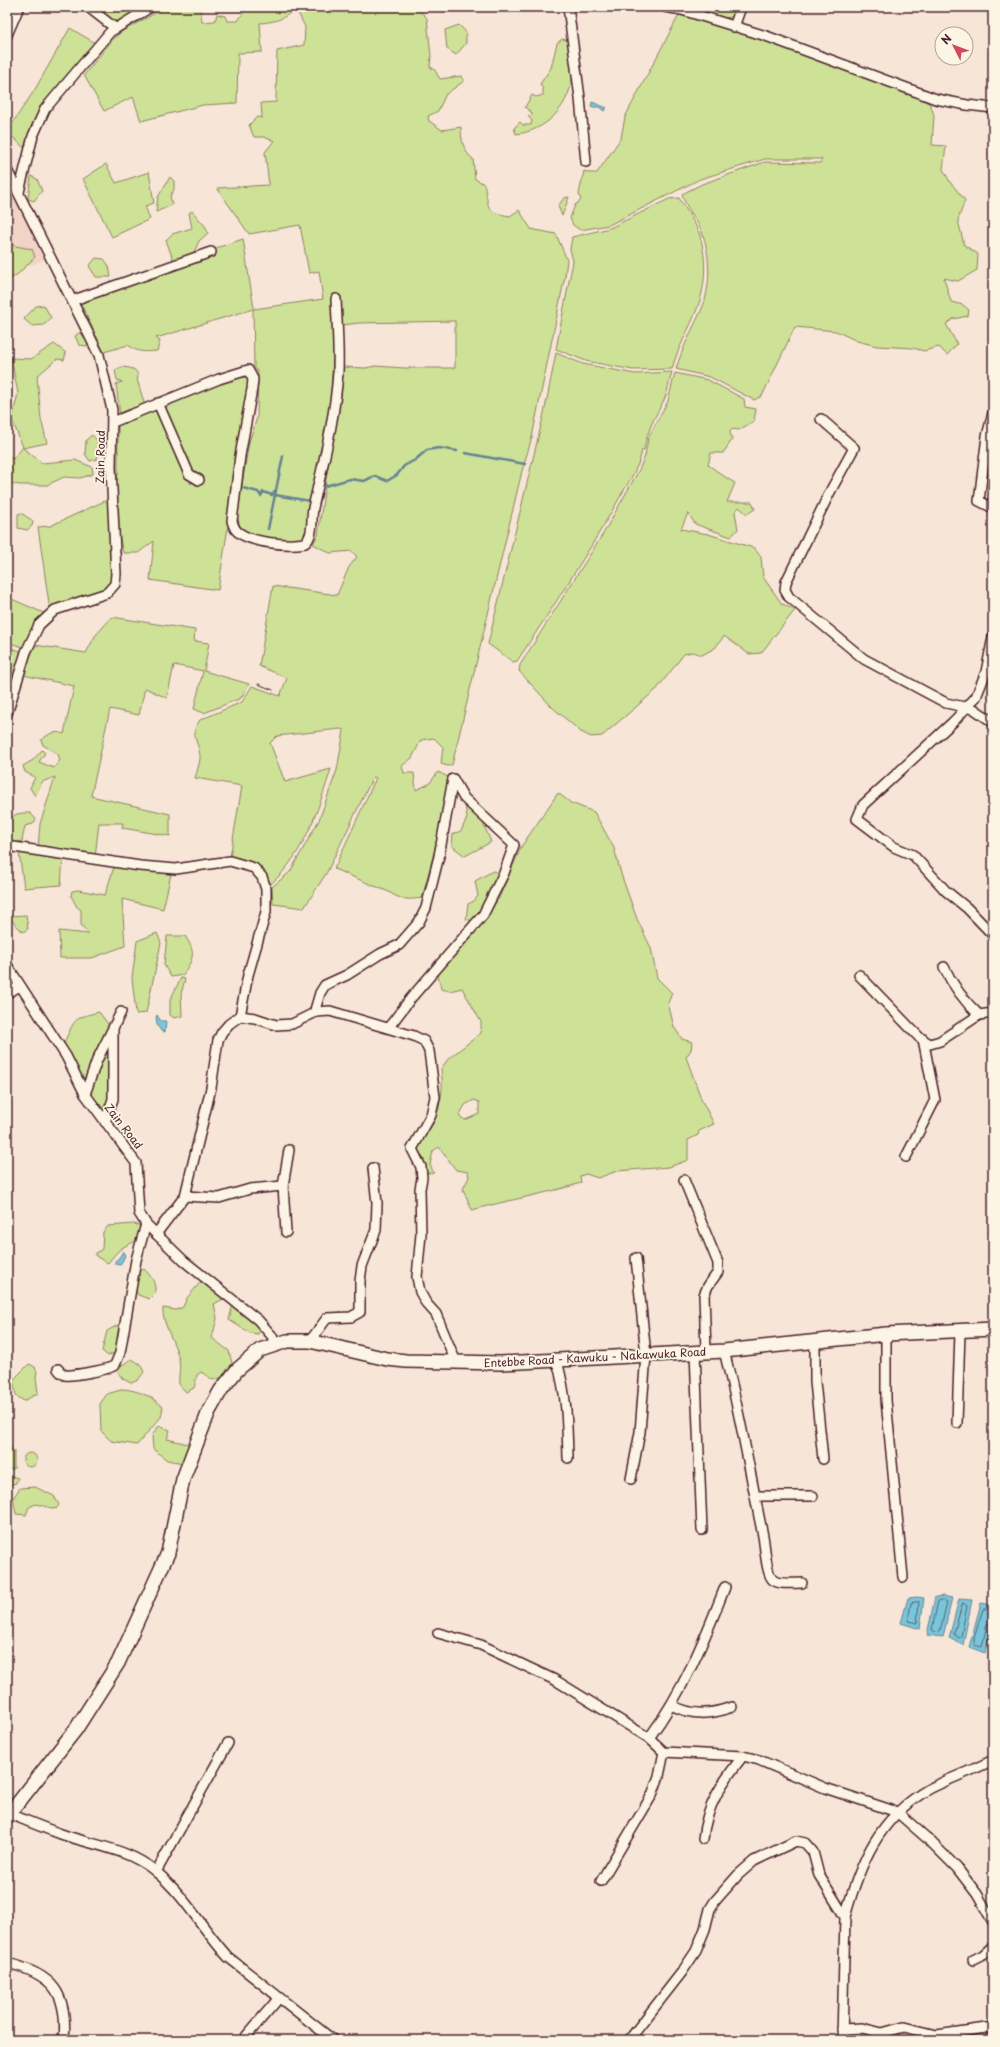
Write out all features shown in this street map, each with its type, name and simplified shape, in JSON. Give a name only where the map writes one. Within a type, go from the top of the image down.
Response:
[{"type":"main road","name":"Entebbe Road - Kawuku - Nakawuka Road","points":[[10,1809],[76,1729],[118,1663],[168,1553],[183,1479],[209,1411],[221,1390],[237,1370],[260,1350],[287,1341],[310,1341],[387,1359],[456,1362],[557,1361],[724,1351],[886,1334],[993,1330]]},
{"type":"street","points":[[7,34],[19,7]]},
{"type":"street","points":[[88,7],[114,28]]},
{"type":"street","points":[[19,192],[34,136],[45,109],[114,28],[151,7]]},
{"type":"street","points":[[568,7],[580,98],[586,162]]},
{"type":"street","points":[[665,7],[682,10],[766,36],[936,99],[966,105],[993,108]]},
{"type":"street","points":[[734,27],[741,7]]},
{"type":"street","name":"Zain Road","points":[[7,170],[49,256],[74,300],[100,355],[109,394],[113,422],[110,467],[116,574],[115,584],[106,593],[55,610],[39,625],[26,652],[7,714]]},
{"type":"street","points":[[74,300],[211,252]]},
{"type":"street","points":[[113,422],[235,373],[248,370],[253,379],[252,389],[240,456],[232,521],[234,527],[243,535],[275,543],[305,543],[308,540],[311,530],[313,509],[322,473],[333,414],[338,372],[336,299]]},
{"type":"street","points":[[158,403],[189,474],[199,480]]},
{"type":"street","points":[[993,413],[987,436],[979,501],[993,508]]},
{"type":"street","points":[[821,419],[854,448],[786,582],[785,590],[789,597],[807,614],[864,659],[946,703],[974,709],[993,722]]},
{"type":"street","points":[[993,638],[982,685],[976,697],[967,708],[863,805],[857,819],[894,847],[914,855],[946,890],[967,908],[993,935]]},
{"type":"street","points":[[316,1012],[315,1010],[320,993],[325,985],[347,975],[380,954],[399,945],[419,922],[426,908],[437,863],[453,779],[464,798],[514,846],[502,879],[483,914],[411,998],[389,1027]]},
{"type":"street","points":[[7,846],[156,868],[176,869],[230,861],[254,868],[262,877],[266,890],[266,912],[252,962],[240,1016],[229,1024],[218,1040],[208,1102],[185,1196],[156,1234]]},
{"type":"street","name":"Zain Road","points":[[7,965],[66,1056],[85,1094],[136,1163],[139,1213],[146,1224],[184,1261],[258,1320],[272,1336],[275,1344]]},
{"type":"street","points":[[944,968],[960,994],[979,1015]]},
{"type":"street","points":[[859,975],[924,1040],[930,1044],[940,1041],[979,1015],[993,1013]]},
{"type":"street","points":[[7,993],[20,986]]},
{"type":"street","points":[[240,1016],[255,1018],[276,1025],[298,1023],[316,1012],[330,1011],[389,1027],[424,1041],[429,1051],[435,1097],[431,1115],[412,1149],[421,1167],[422,1178],[420,1189],[421,1234],[417,1277],[420,1292],[426,1303],[436,1314],[456,1362]]},
{"type":"street","points":[[85,1094],[97,1060],[121,1012]]},
{"type":"street","points":[[105,1122],[113,1099],[113,1030]]},
{"type":"street","points":[[906,1157],[935,1100],[924,1040]]},
{"type":"street","points":[[286,1232],[283,1186],[288,1150]]},
{"type":"street","points":[[310,1341],[326,1318],[351,1317],[360,1312],[360,1281],[362,1266],[376,1230],[377,1203],[373,1168]]},
{"type":"street","points":[[684,1180],[718,1262],[718,1272],[708,1286],[704,1295],[701,1352],[702,1530]]},
{"type":"street","points":[[185,1196],[219,1198],[250,1189],[283,1186]]},
{"type":"street","points":[[58,1369],[61,1373],[70,1375],[104,1370],[115,1365],[120,1353],[136,1260],[146,1224]]},
{"type":"street","points":[[631,1479],[641,1416],[646,1355],[636,1258]]},
{"type":"street","points":[[957,1423],[960,1332]]},
{"type":"street","points":[[886,1334],[886,1400],[902,1577]]},
{"type":"street","points":[[815,1341],[815,1382],[823,1459]]},
{"type":"street","points":[[724,1351],[739,1411],[756,1496],[767,1556],[768,1572],[772,1580],[778,1582],[802,1583]]},
{"type":"street","points":[[557,1361],[566,1403],[568,1458]]},
{"type":"street","points":[[756,1496],[813,1496]]},
{"type":"street","points":[[649,1738],[672,1705],[697,1657],[725,1587]]},
{"type":"street","points":[[438,1633],[481,1645],[555,1680],[649,1738],[664,1752],[743,1756],[759,1760],[825,1788],[897,1812],[930,1840],[957,1868],[977,1894],[993,1922]]},
{"type":"street","points":[[672,1705],[684,1712],[698,1714],[710,1714],[732,1707]]},
{"type":"street","points":[[156,1872],[228,1742]]},
{"type":"street","points":[[601,1881],[656,1788],[664,1752]]},
{"type":"street","points":[[703,1839],[708,1815],[715,1795],[743,1756]]},
{"type":"street","points":[[842,2040],[845,1917],[858,1873],[865,1857],[883,1828],[897,1812],[930,1789],[993,1760]]},
{"type":"street","points":[[10,1809],[62,1834],[131,1856],[156,1872],[228,1957],[333,2040]]},
{"type":"street","points":[[629,2040],[682,1972],[696,1951],[705,1929],[710,1909],[715,1901],[738,1875],[754,1861],[790,1843],[796,1841],[805,1843],[813,1852],[821,1879],[845,1917]]},
{"type":"street","points":[[973,1960],[983,1956],[993,1946]]},
{"type":"street","points":[[7,1963],[37,1973],[58,1992],[62,2001],[65,2027],[64,2040]]},
{"type":"street","points":[[243,2040],[278,1998]]},
{"type":"street","points":[[842,2029],[862,2028],[882,2033],[904,2027],[942,2034],[993,2027]]},
{"type":"street","points":[[317,2028],[320,2040]]},
{"type":"shaded area","points":[[7,176],[50,258],[25,267],[7,253]]},
{"type":"green space","points":[[97,7],[153,7],[119,26]]},
{"type":"green space","points":[[167,7],[200,7],[202,22],[215,21],[217,14],[225,16],[227,21],[238,21],[247,7],[416,7],[427,18],[431,56],[430,67],[434,69],[440,79],[461,76],[464,81],[446,94],[438,111],[428,116],[429,121],[442,130],[461,127],[462,140],[465,149],[473,159],[475,179],[484,184],[491,210],[495,213],[510,216],[519,210],[531,229],[556,234],[567,260],[532,437],[522,471],[452,765],[448,766],[441,764],[443,747],[434,738],[421,740],[412,758],[402,766],[404,773],[414,773],[416,790],[429,784],[438,772],[450,778],[434,853],[422,898],[401,898],[334,869],[376,778],[373,777],[327,872],[304,908],[273,904],[272,887],[290,872],[319,820],[337,770],[344,730],[340,729],[277,736],[270,743],[285,782],[331,769],[315,816],[301,846],[283,872],[271,884],[259,867],[244,859],[230,857],[242,786],[195,778],[200,754],[195,731],[200,720],[242,702],[252,686],[280,696],[287,678],[259,666],[273,586],[337,595],[349,567],[357,557],[352,551],[330,553],[313,544],[318,535],[342,367],[366,368],[375,366],[405,368],[455,368],[455,321],[359,323],[334,326],[331,404],[307,534],[301,540],[277,539],[261,537],[240,527],[237,515],[249,442],[257,418],[258,373],[254,367],[253,309],[156,338],[160,341],[157,351],[142,351],[128,345],[104,352],[80,302],[213,249],[243,239],[254,309],[323,299],[319,271],[309,273],[300,225],[249,234],[217,188],[269,185],[265,152],[274,141],[264,137],[254,137],[249,125],[257,117],[262,118],[261,103],[276,102],[277,51],[304,45],[305,27],[297,11],[292,11],[285,17],[278,20],[260,23],[262,52],[238,53],[237,103],[203,105],[141,121],[133,97],[104,111],[84,75],[114,38],[124,30]]},
{"type":"green space","points":[[685,7],[737,7],[732,17],[723,18]]},
{"type":"green space","points":[[679,15],[733,29],[910,92],[930,104],[934,115],[932,145],[946,146],[943,169],[950,182],[965,200],[958,220],[964,245],[978,254],[977,270],[958,281],[944,278],[951,302],[963,305],[969,310],[968,316],[953,319],[946,324],[957,344],[947,355],[939,347],[924,351],[913,348],[877,346],[857,341],[836,331],[795,327],[762,396],[754,400],[710,377],[676,369],[704,304],[709,274],[706,244],[703,235],[683,199],[682,194],[702,184],[765,162],[820,163],[822,159],[765,159],[700,179],[609,225],[580,230],[573,225],[570,218],[575,205],[581,200],[579,194],[584,171],[589,173],[597,173],[621,138],[625,117]]},
{"type":"green space","points":[[459,25],[466,32],[466,43],[456,55],[447,49],[445,30]]},
{"type":"green space","points":[[70,28],[100,46],[44,109],[29,153],[7,131],[34,91]]},
{"type":"green space","points":[[562,39],[567,40],[573,70],[572,80],[565,100],[560,109],[545,123],[527,132],[516,134],[514,128],[520,122],[523,125],[531,125],[532,121],[528,116],[532,115],[532,113],[525,107],[532,95],[536,97],[543,95],[543,89],[540,84],[551,68],[557,43]]},
{"type":"green space","points":[[106,164],[116,183],[149,172],[154,203],[145,206],[150,219],[112,237],[83,179]]},
{"type":"green space","points":[[31,176],[37,179],[42,191],[34,201],[28,199]]},
{"type":"green space","points":[[170,177],[174,181],[174,190],[170,196],[172,205],[156,212],[158,197]]},
{"type":"green space","points":[[569,197],[562,216],[558,206],[564,198]]},
{"type":"green space","points":[[679,198],[700,236],[704,254],[704,282],[694,317],[677,353],[672,369],[633,370],[586,361],[556,349],[573,261],[570,249],[572,237],[610,228],[669,199]]},
{"type":"green space","points":[[192,211],[205,226],[208,233],[199,241],[191,259],[174,262],[166,240],[172,234],[192,228],[189,213]]},
{"type":"green space","points":[[7,242],[15,246],[32,249],[35,257],[18,274],[7,281]]},
{"type":"green space","points":[[96,258],[104,259],[109,266],[111,277],[96,277],[89,266]]},
{"type":"green space","points":[[44,305],[51,318],[44,325],[32,326],[24,319],[36,306]]},
{"type":"green space","points":[[86,328],[95,347],[79,345],[75,336]]},
{"type":"green space","points":[[54,344],[66,353],[64,360],[57,359],[37,376],[41,419],[47,443],[23,448],[42,463],[75,460],[92,467],[93,474],[80,478],[64,477],[47,485],[20,485],[7,483],[7,455],[13,459],[23,447],[12,420],[18,393],[11,358],[31,359]]},
{"type":"green space","points":[[556,353],[583,364],[635,374],[672,372],[665,397],[652,424],[647,436],[644,450],[642,450],[638,464],[631,478],[568,584],[517,661],[513,662],[488,644],[545,409]]},
{"type":"green space","points":[[122,367],[133,369],[137,372],[137,379],[145,406],[120,415],[116,384],[122,382],[117,380],[115,370]]},
{"type":"green space","points":[[247,371],[252,376],[218,590],[150,580],[154,541],[138,553],[123,553],[111,497],[118,475],[118,423],[157,407],[191,484],[193,474],[161,409],[165,404]]},
{"type":"green space","points":[[675,373],[708,380],[744,399],[745,407],[756,409],[754,421],[739,430],[732,429],[730,432],[732,440],[723,453],[711,453],[708,465],[735,483],[727,502],[752,502],[755,509],[747,514],[739,507],[735,512],[738,529],[731,537],[695,524],[688,513],[681,529],[708,534],[754,548],[761,557],[763,577],[782,604],[795,610],[761,653],[749,654],[724,636],[715,648],[702,655],[692,652],[684,654],[657,689],[602,736],[591,737],[581,732],[552,707],[519,671],[520,665],[603,534],[639,470],[645,456],[648,438],[668,401]]},
{"type":"green space","points":[[92,435],[98,443],[99,452],[97,459],[90,461],[85,454],[86,440]]},
{"type":"green space","points":[[109,499],[118,568],[109,589],[50,611],[38,527],[50,526]]},
{"type":"green space","points":[[21,513],[33,521],[32,526],[27,530],[18,528],[18,514]]},
{"type":"green space","points":[[7,597],[46,614],[26,648],[7,642]]},
{"type":"green space","points":[[112,617],[195,630],[194,641],[209,643],[204,671],[249,684],[241,698],[204,713],[194,709],[203,671],[174,665],[167,698],[145,688],[139,715],[110,709],[91,796],[170,814],[170,836],[122,828],[123,823],[99,823],[95,857],[38,848],[40,824],[55,777],[42,782],[35,796],[30,788],[35,777],[25,772],[23,766],[33,760],[42,750],[45,753],[39,762],[54,768],[60,760],[58,754],[43,745],[41,740],[52,733],[57,732],[64,734],[74,686],[23,675],[35,645],[86,653],[95,636]]},
{"type":"green space","points":[[7,647],[24,652],[14,686],[7,684]]},
{"type":"green space","points":[[558,793],[571,803],[594,812],[614,848],[622,877],[637,919],[651,948],[657,978],[672,993],[668,1003],[674,1027],[682,1039],[692,1042],[691,1050],[686,1057],[702,1101],[714,1124],[699,1131],[698,1135],[688,1140],[688,1160],[669,1167],[617,1171],[598,1178],[586,1174],[580,1176],[581,1183],[472,1210],[463,1189],[469,1177],[468,1172],[456,1170],[439,1147],[433,1151],[430,1165],[434,1173],[427,1173],[417,1151],[434,1122],[438,1109],[442,1089],[441,1069],[448,1059],[481,1033],[481,1022],[462,988],[450,991],[441,989],[438,975],[474,933],[499,898],[521,847]],"holes":[[[474,1100],[479,1102],[479,1114],[465,1120],[459,1116],[465,1105]]]},
{"type":"green space","points":[[465,804],[483,823],[491,842],[465,856],[452,846],[453,834],[461,831],[467,818]]},
{"type":"green space","points":[[30,813],[36,819],[33,824],[25,826],[22,841],[11,844],[9,828],[11,819],[17,814]]},
{"type":"green space","points":[[19,852],[63,858],[61,885],[24,888]]},
{"type":"green space","points":[[115,864],[172,870],[163,909],[122,899],[125,946],[92,958],[60,958],[59,931],[89,934],[81,925],[81,910],[77,907],[71,896],[72,891],[78,890],[105,895]]},
{"type":"green space","points":[[493,871],[499,873],[485,904],[472,921],[466,919],[468,904],[474,901],[478,896],[475,881]]},
{"type":"green space","points":[[26,915],[28,929],[23,932],[10,919],[9,916]]},
{"type":"green space","points":[[157,933],[161,943],[146,1013],[136,1014],[132,978],[137,941]]},
{"type":"green space","points":[[167,936],[185,936],[189,942],[192,956],[183,975],[171,977],[164,965]]},
{"type":"green space","points":[[181,978],[185,979],[181,994],[182,1016],[174,1018],[170,1015],[170,1000]]},
{"type":"green space","points":[[99,1012],[111,1028],[114,1054],[112,1092],[105,1112],[100,1115],[82,1085],[64,1043],[73,1024],[79,1018]]},
{"type":"green space","points":[[134,1224],[142,1226],[140,1236],[136,1241],[126,1245],[108,1263],[97,1257],[95,1254],[102,1249],[103,1232],[108,1226]]},
{"type":"green space","points":[[144,1269],[151,1277],[155,1286],[155,1293],[149,1299],[138,1295],[134,1287],[140,1270]]},
{"type":"green space","points":[[203,1279],[223,1294],[223,1299],[214,1304],[217,1318],[212,1338],[229,1351],[233,1367],[227,1376],[213,1380],[201,1372],[197,1375],[194,1388],[186,1392],[179,1384],[179,1359],[164,1320],[163,1308],[176,1310],[183,1307],[187,1298]]},
{"type":"green space","points":[[233,1304],[263,1327],[258,1334],[250,1333],[229,1320]]},
{"type":"green space","points":[[120,1324],[123,1327],[116,1352],[108,1356],[102,1351],[107,1331]]},
{"type":"green space","points":[[132,1359],[140,1364],[144,1372],[138,1380],[131,1383],[123,1379],[118,1373],[119,1367]]},
{"type":"green space","points":[[29,1364],[35,1367],[37,1372],[36,1377],[38,1393],[24,1401],[16,1396],[13,1380]]},
{"type":"green space","points":[[124,1389],[145,1395],[163,1407],[161,1417],[137,1445],[111,1441],[101,1431],[100,1404],[107,1394]]},
{"type":"green space","points":[[159,1426],[170,1430],[167,1439],[188,1444],[191,1447],[183,1463],[167,1460],[153,1449],[152,1435]]},
{"type":"green space","points":[[10,1447],[14,1451],[14,1469],[7,1469],[7,1449]]},
{"type":"green space","points":[[30,1453],[35,1455],[37,1460],[35,1465],[30,1467],[25,1465],[23,1460],[25,1455]]},
{"type":"green space","points":[[7,1475],[18,1478],[16,1483],[7,1486]]},
{"type":"green space","points":[[35,1487],[54,1496],[59,1505],[56,1509],[36,1504],[29,1507],[26,1515],[16,1514],[13,1498],[20,1488]]},
{"type":"water","points":[[592,102],[607,108],[604,111],[599,107],[591,107]]},
{"type":"water","points":[[157,1015],[161,1021],[166,1021],[165,1032],[161,1031],[157,1025]]},
{"type":"water","points":[[123,1251],[125,1256],[120,1265],[115,1264],[115,1261],[119,1258]]},
{"type":"water","points":[[943,1596],[952,1598],[943,1637],[927,1635],[935,1597]]},
{"type":"water","points":[[908,1598],[924,1598],[920,1629],[901,1623]]},
{"type":"water","points":[[959,1599],[972,1600],[963,1645],[949,1638]]},
{"type":"water","points":[[981,1603],[993,1605],[993,1617],[985,1653],[969,1647]]},
{"type":"waterway","points":[[325,486],[350,479],[364,481],[375,476],[387,481],[397,475],[404,466],[415,460],[427,450],[439,448],[457,451]]},
{"type":"waterway","points":[[465,453],[525,464]]},
{"type":"waterway","points":[[268,529],[283,456]]},
{"type":"waterway","points":[[243,488],[258,492],[261,496],[263,492],[272,495],[275,491]]},
{"type":"waterway","points":[[275,495],[310,501]]},
{"type":"tram line","points":[[258,684],[273,690]]}]
